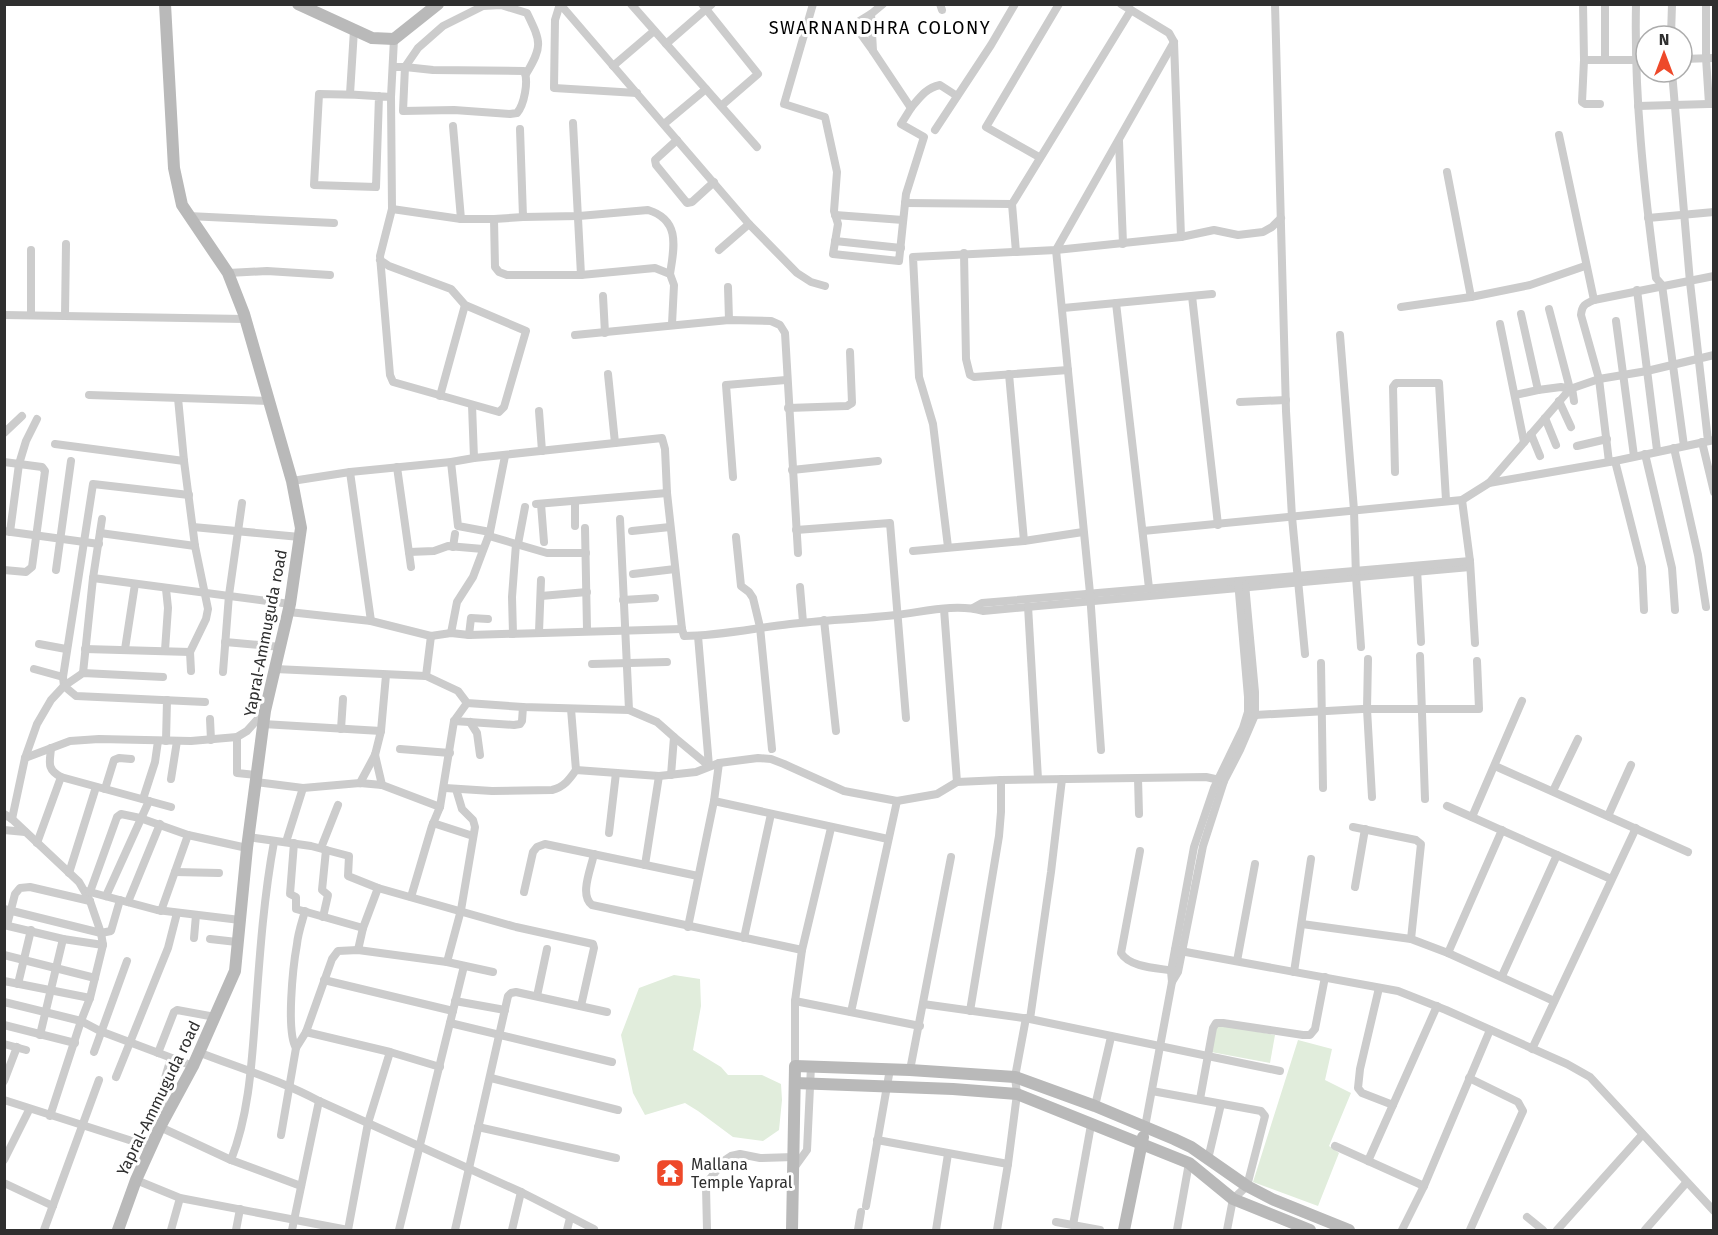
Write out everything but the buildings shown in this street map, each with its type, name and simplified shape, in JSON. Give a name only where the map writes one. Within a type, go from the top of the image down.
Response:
[{"type":"street","name":"Yapral-Ammuguda road","points":[[118,1230],[136,1180],[160,1127],[193,1066],[235,971],[263,724],[289,608],[301,528],[292,481],[245,318],[228,273],[182,205],[174,168],[165,4]]},
{"type":"street","points":[[298,4],[372,38],[394,39],[438,4]]},
{"type":"street","points":[[501,4],[527,14],[538,38],[537,55],[526,74],[521,109],[517,113],[454,110],[403,111],[405,67],[418,48],[443,26],[483,6],[501,4]]},
{"type":"street","points":[[560,4],[749,224],[797,273],[811,282],[825,286]]},
{"type":"street","points":[[560,4],[555,20],[554,88],[636,93]]},
{"type":"street","points":[[631,4],[757,147]]},
{"type":"street","points":[[813,4],[784,104],[825,117],[837,172],[834,193],[835,215],[838,224],[833,254],[899,261],[905,202],[924,137],[901,124],[925,91],[934,86],[940,85],[957,96]]},
{"type":"street","points":[[883,4],[855,26],[912,108]]},
{"type":"street","points":[[935,130],[1015,4]]},
{"type":"street","points":[[1039,157],[986,127],[1059,4]]},
{"type":"street","points":[[1121,4],[1169,33],[1174,42],[1181,237]]},
{"type":"street","points":[[1275,4],[1286,400],[1292,517],[1305,654]]},
{"type":"street","points":[[1583,4],[1582,102],[1600,104]]},
{"type":"street","points":[[1605,4],[1605,60]]},
{"type":"street","points":[[1636,4],[1636,24]]},
{"type":"street","points":[[1671,24],[1672,4]]},
{"type":"street","points":[[1638,106],[1711,104],[1706,4]]},
{"type":"street","points":[[666,44],[706,6],[758,74],[721,106]]},
{"type":"street","points":[[1016,252],[1012,204],[1131,10]]},
{"type":"street","points":[[871,14],[873,51]]},
{"type":"street","points":[[350,94],[354,30]]},
{"type":"street","points":[[613,66],[654,31]]},
{"type":"street","points":[[380,260],[389,266],[451,289],[465,305],[526,330],[504,407],[499,412],[393,382],[390,375],[380,260],[392,209],[391,97],[394,39]]},
{"type":"street","points":[[1101,750],[1090,596],[1056,250],[1174,42]]},
{"type":"street","points":[[1694,59],[1710,58]]},
{"type":"street","points":[[1584,60],[1634,60]]},
{"type":"street","points":[[393,67],[433,70],[520,70],[526,74]]},
{"type":"street","points":[[1637,84],[1648,218],[1656,278],[1662,285],[1684,446]]},
{"type":"street","points":[[1673,84],[1690,282],[1713,492]]},
{"type":"street","points":[[664,124],[706,89]]},
{"type":"street","points":[[379,96],[376,187],[314,185],[319,94],[350,94],[379,96],[391,97]]},
{"type":"street","points":[[573,123],[581,275]]},
{"type":"street","points":[[453,126],[460,219]]},
{"type":"street","points":[[520,129],[523,217]]},
{"type":"street","points":[[1559,135],[1594,300]]},
{"type":"street","points":[[677,140],[655,160],[656,165],[687,203],[692,202],[714,182]]},
{"type":"street","points":[[1119,141],[1123,244]]},
{"type":"street","points":[[1447,172],[1472,297]]},
{"type":"street","points":[[905,202],[1012,204]]},
{"type":"street","points":[[392,209],[460,219],[579,216],[648,210],[657,213],[672,229],[674,251],[669,274],[674,285],[672,324]]},
{"type":"street","points":[[1648,218],[1713,212]]},
{"type":"street","points":[[835,215],[903,220]]},
{"type":"street","points":[[188,216],[334,223]]},
{"type":"street","points":[[948,547],[933,424],[919,377],[913,257],[1056,250],[1123,244],[1181,237],[1214,230],[1238,235],[1263,232],[1272,228],[1281,218]]},
{"type":"street","points":[[494,219],[495,267],[507,275],[581,275],[655,268],[669,274]]},
{"type":"street","points":[[719,250],[749,224]]},
{"type":"street","points":[[835,241],[901,248]]},
{"type":"street","points":[[65,316],[66,244]]},
{"type":"street","points":[[31,250],[31,315]]},
{"type":"street","points":[[964,253],[968,372],[974,377],[1068,370]]},
{"type":"street","points":[[1401,307],[1472,297],[1530,285],[1585,266]]},
{"type":"street","points":[[228,273],[267,271],[330,275]]},
{"type":"street","points":[[1644,610],[1642,567],[1612,461],[1599,379],[1581,315],[1584,304],[1594,300],[1713,276]]},
{"type":"street","points":[[728,287],[729,320]]},
{"type":"street","points":[[1638,290],[1657,450]]},
{"type":"street","points":[[1063,308],[1212,294]]},
{"type":"street","points":[[603,296],[605,333]]},
{"type":"street","points":[[1192,296],[1218,525]]},
{"type":"street","points":[[1116,303],[1149,588]]},
{"type":"street","points":[[440,396],[465,305]]},
{"type":"street","points":[[1550,309],[1574,401]]},
{"type":"street","points":[[1521,314],[1538,390]]},
{"type":"street","points":[[4,315],[245,318]]},
{"type":"street","points":[[575,335],[729,320],[771,321],[780,325],[785,333],[798,553]]},
{"type":"street","points":[[1616,321],[1634,456]]},
{"type":"street","points":[[1500,324],[1524,442]]},
{"type":"street","points":[[1340,335],[1354,510],[1361,647]]},
{"type":"street","points":[[788,408],[848,406],[852,403],[850,352]]},
{"type":"street","points":[[1515,395],[1561,387],[1571,388],[1599,379],[1647,371],[1713,355]]},
{"type":"street","points":[[608,374],[615,443]]},
{"type":"street","points":[[1010,374],[1024,541]]},
{"type":"street","points":[[733,477],[726,385],[786,380]]},
{"type":"street","points":[[1395,472],[1392,387],[1396,383],[1440,383],[1446,500]]},
{"type":"street","points":[[1143,531],[1462,500],[1489,483],[1571,388]]},
{"type":"street","points":[[89,395],[270,400]]},
{"type":"street","points":[[178,398],[195,546],[208,609],[206,619],[190,652],[191,671]]},
{"type":"street","points":[[1240,402],[1286,400]]},
{"type":"street","points":[[1559,401],[1571,427]]},
{"type":"street","points":[[472,405],[474,458]]},
{"type":"street","points":[[539,411],[542,451]]},
{"type":"street","points":[[4,433],[22,416]]},
{"type":"street","points":[[1545,418],[1556,446]]},
{"type":"street","points":[[38,419],[26,441],[19,464],[7,531],[99,544]]},
{"type":"street","points":[[1531,434],[1540,456]]},
{"type":"street","points":[[292,481],[350,472],[662,438],[665,449],[670,527],[684,636],[944,609],[983,610],[1029,606],[1149,588],[1242,585]]},
{"type":"street","points":[[1577,446],[1607,439]]},
{"type":"street","points":[[1489,483],[1708,441]]},
{"type":"street","points":[[55,444],[184,461]]},
{"type":"street","points":[[1674,448],[1698,555],[1706,607]]},
{"type":"street","points":[[1645,454],[1672,568],[1675,610]]},
{"type":"street","points":[[451,633],[457,602],[472,576],[489,534],[505,456]]},
{"type":"street","points":[[56,570],[71,461]]},
{"type":"street","points":[[792,470],[878,461]]},
{"type":"street","points":[[4,462],[42,467],[45,471],[30,571],[4,570]]},
{"type":"street","points":[[451,462],[458,526],[547,553],[585,554]]},
{"type":"street","points":[[398,467],[411,567]]},
{"type":"street","points":[[350,472],[371,621]]},
{"type":"street","points":[[50,1116],[90,998],[103,945],[89,894],[8,816],[40,715],[63,682],[66,649],[93,484],[189,495]]},
{"type":"street","points":[[544,542],[539,504],[667,493]]},
{"type":"street","points":[[1462,500],[1470,564],[1475,643]]},
{"type":"street","points":[[575,501],[575,526]]},
{"type":"street","points":[[223,672],[229,595],[242,503]]},
{"type":"street","points":[[513,634],[512,597],[517,544],[525,507]]},
{"type":"street","points":[[83,673],[102,519]]},
{"type":"street","points":[[620,519],[629,710]]},
{"type":"street","points":[[796,530],[890,523],[906,718]]},
{"type":"street","points":[[193,527],[300,537]]},
{"type":"street","points":[[632,531],[670,527]]},
{"type":"street","points":[[585,528],[587,630]]},
{"type":"street","points":[[100,532],[195,546]]},
{"type":"street","points":[[913,551],[1024,541],[1083,532]]},
{"type":"street","points":[[453,547],[455,534]]},
{"type":"street","points":[[735,537],[741,586],[753,598],[760,627],[772,749]]},
{"type":"street","points":[[409,552],[434,551],[448,546],[483,549]]},
{"type":"street","points":[[973,608],[982,603],[1242,585],[1470,564]]},
{"type":"street","points":[[633,574],[675,569]]},
{"type":"street","points":[[1417,569],[1421,642]]},
{"type":"street","points":[[93,578],[229,595],[289,608],[371,621],[431,636],[451,633],[469,635],[682,629]]},
{"type":"street","points":[[539,632],[541,580]]},
{"type":"street","points":[[125,650],[135,584]]},
{"type":"street","points":[[1124,1230],[1178,951],[1200,856],[1221,780],[1251,714],[1252,700],[1242,585]]},
{"type":"street","points":[[800,587],[803,622]]},
{"type":"street","points":[[165,650],[168,608],[166,588]]},
{"type":"street","points":[[541,596],[587,592]]},
{"type":"street","points":[[623,600],[655,598]]},
{"type":"street","points":[[1029,606],[1038,779]]},
{"type":"street","points":[[944,609],[957,782]]},
{"type":"street","points":[[469,635],[471,618],[488,619]]},
{"type":"street","points":[[824,620],[836,731]]},
{"type":"street","points":[[426,676],[431,636]]},
{"type":"street","points":[[699,636],[709,766]]},
{"type":"street","points":[[225,642],[281,647]]},
{"type":"street","points":[[39,644],[66,649]]},
{"type":"street","points":[[85,649],[190,652]]},
{"type":"street","points":[[1420,656],[1425,799]]},
{"type":"street","points":[[1368,659],[1367,709],[1372,797]]},
{"type":"street","points":[[1251,714],[1320,710],[1479,709],[1477,661]]},
{"type":"street","points":[[592,664],[667,662]]},
{"type":"street","points":[[1321,663],[1323,788]]},
{"type":"street","points":[[34,669],[63,682],[75,696],[205,702]]},
{"type":"street","points":[[275,669],[426,676],[458,691],[467,703],[629,710],[657,722],[709,766]]},
{"type":"street","points":[[63,682],[83,673],[163,677]]},
{"type":"street","points":[[360,783],[375,755],[381,731],[386,675]]},
{"type":"street","points":[[341,729],[343,699]]},
{"type":"street","points":[[106,896],[146,800],[162,741],[167,700]]},
{"type":"street","points":[[1472,817],[1522,701]]},
{"type":"street","points":[[411,897],[445,788],[454,721],[467,703]]},
{"type":"street","points":[[454,721],[519,724],[522,721],[523,707]]},
{"type":"street","points":[[445,788],[552,790],[560,788],[568,782],[576,770],[570,709]]},
{"type":"street","points":[[25,758],[70,741],[80,740],[177,741],[237,737],[247,731],[265,711]]},
{"type":"street","points":[[210,719],[211,740]]},
{"type":"street","points":[[470,722],[477,733],[480,755]]},
{"type":"street","points":[[263,724],[381,731]]},
{"type":"street","points":[[237,737],[237,773],[303,788],[360,783],[382,785],[440,807]]},
{"type":"street","points":[[671,775],[674,737]]},
{"type":"street","points":[[1553,791],[1578,739]]},
{"type":"street","points":[[171,779],[177,741]]},
{"type":"street","points":[[51,748],[50,767],[52,772],[61,777],[171,807]]},
{"type":"street","points":[[400,749],[450,753]]},
{"type":"street","points":[[375,755],[382,785]]},
{"type":"street","points":[[576,770],[658,776],[696,772],[718,763],[758,758],[771,759],[844,791],[897,801],[937,794],[957,782],[1206,777],[1221,780]]},
{"type":"street","points":[[69,873],[114,760],[130,759]]},
{"type":"street","points":[[688,927],[714,801],[718,763]]},
{"type":"street","points":[[1608,816],[1631,765]]},
{"type":"street","points":[[1495,766],[1688,852]]},
{"type":"street","points":[[609,833],[616,773]]},
{"type":"street","points":[[645,865],[658,776]]},
{"type":"street","points":[[37,843],[61,777]]},
{"type":"street","points":[[1138,778],[1139,814]]},
{"type":"street","points":[[997,1230],[1017,1094],[1015,1077],[1028,1019],[1051,872],[1062,779]]},
{"type":"street","points":[[970,1011],[999,836],[1001,780]]},
{"type":"street","points":[[303,788],[290,842],[290,894],[296,897],[296,909],[363,928]]},
{"type":"street","points":[[447,962],[460,910],[475,826],[473,820],[462,809],[456,789]]},
{"type":"street","points":[[714,801],[888,839]]},
{"type":"street","points":[[851,1012],[897,801]]},
{"type":"street","points":[[323,917],[328,895],[322,890],[324,849],[338,805]]},
{"type":"street","points":[[1447,806],[1611,879]]},
{"type":"street","points":[[89,894],[117,817],[125,814],[160,824],[189,836],[248,842],[290,842],[324,849],[349,856],[348,876],[378,888],[516,927],[593,944],[581,1006]]},
{"type":"street","points":[[744,938],[771,814]]},
{"type":"street","points":[[433,823],[473,836]]},
{"type":"street","points":[[7,910],[101,933],[111,931],[160,824]]},
{"type":"street","points":[[1353,827],[1416,840],[1421,844],[1411,939]]},
{"type":"street","points":[[792,1230],[795,1000],[802,950],[831,828]]},
{"type":"street","points":[[1532,1049],[1636,828]]},
{"type":"street","points":[[1356,887],[1365,829]]},
{"type":"street","points":[[4,830],[26,832]]},
{"type":"street","points":[[1448,952],[1502,830]]},
{"type":"street","points":[[161,911],[189,836]]},
{"type":"street","points":[[231,1160],[239,1141],[251,1073],[260,944],[274,842]]},
{"type":"street","points":[[524,892],[533,852],[537,846],[545,844],[698,876]]},
{"type":"street","points":[[1140,851],[1121,953],[1123,957],[1134,963],[1175,971]]},
{"type":"street","points":[[594,854],[585,895],[587,902],[592,905],[802,950]]},
{"type":"street","points":[[1502,976],[1557,855]]},
{"type":"street","points":[[910,1070],[951,857]]},
{"type":"street","points":[[1294,972],[1311,859]]},
{"type":"street","points":[[1237,961],[1255,864]]},
{"type":"street","points":[[175,872],[219,873]]},
{"type":"street","points":[[103,945],[63,939],[6,925],[7,910],[20,888],[30,887],[106,896],[161,911],[240,920]]},
{"type":"street","points":[[358,950],[363,928],[378,888]]},
{"type":"street","points":[[296,1048],[291,1032],[292,1005],[297,943],[305,911]]},
{"type":"street","points":[[116,1077],[168,948],[177,913]]},
{"type":"street","points":[[194,938],[196,915]]},
{"type":"street","points":[[1302,924],[1411,939],[1448,952],[1554,1001]]},
{"type":"street","points":[[18,984],[31,930]]},
{"type":"street","points":[[40,1035],[63,939]]},
{"type":"street","points":[[210,939],[237,942]]},
{"type":"street","points":[[537,996],[547,949]]},
{"type":"street","points":[[280,1135],[296,1048],[306,1032],[332,959],[338,951],[358,950],[447,962],[493,972]]},
{"type":"street","points":[[1178,951],[1398,991],[1568,1064],[1590,1077],[1713,1211]]},
{"type":"street","points":[[4,955],[95,978]]},
{"type":"street","points":[[94,1052],[127,961]]},
{"type":"street","points":[[399,1230],[464,966]]},
{"type":"street","points":[[1200,1099],[1207,1056],[1216,1023],[1310,1035],[1315,1029],[1325,977]]},
{"type":"street","points":[[324,980],[453,1011]]},
{"type":"street","points":[[4,981],[90,998]]},
{"type":"street","points":[[1379,988],[1360,1069],[1358,1088],[1362,1093],[1392,1105]]},
{"type":"street","points":[[455,1230],[508,996],[511,993],[537,996],[607,1012]]},
{"type":"street","points":[[795,1000],[920,1026]]},
{"type":"street","points":[[455,1001],[505,1010]]},
{"type":"street","points":[[4,1002],[81,1022],[193,1066]]},
{"type":"street","points":[[923,1004],[1028,1019],[1280,1071]]},
{"type":"street","points":[[1368,1161],[1437,1006]]},
{"type":"street","points":[[158,1053],[174,1012],[177,1010],[215,1017]]},
{"type":"street","points":[[450,1023],[612,1062]]},
{"type":"street","points":[[4,1025],[75,1043]]},
{"type":"street","points":[[1402,1230],[1424,1186],[1490,1030]]},
{"type":"street","points":[[306,1032],[390,1052],[440,1067]]},
{"type":"street","points":[[1095,1106],[1111,1036]]},
{"type":"street","points":[[4,1044],[26,1050]]},
{"type":"street","points":[[4,1082],[17,1047]]},
{"type":"street","points":[[198,1052],[289,1085],[418,1147],[521,1192],[594,1229]]},
{"type":"street","points":[[136,1180],[180,1198],[348,1230],[368,1123],[390,1052]]},
{"type":"street","points":[[167,1115],[161,1100],[171,1058]]},
{"type":"street","points":[[795,1066],[1015,1077],[1095,1106],[1191,1147],[1247,1186],[1344,1229]]},
{"type":"street","points":[[707,1230],[706,1187],[709,1179],[725,1160],[740,1154],[794,1162],[807,1150],[811,1066]]},
{"type":"street","points":[[858,1230],[890,1069]]},
{"type":"street","points":[[491,1078],[618,1110]]},
{"type":"street","points":[[1469,1078],[1518,1102],[1523,1111],[1470,1230]]},
{"type":"street","points":[[44,1230],[99,1080]]},
{"type":"street","points":[[795,1083],[1017,1094],[1189,1163],[1233,1198],[1310,1230]]},
{"type":"street","points":[[1152,1091],[1261,1111],[1265,1116],[1247,1186],[1233,1198],[1227,1230]]},
{"type":"street","points":[[4,1100],[29,1110],[152,1147]]},
{"type":"street","points":[[292,1230],[319,1101]]},
{"type":"street","points":[[1208,1159],[1221,1104]]},
{"type":"street","points":[[4,1160],[29,1110]]},
{"type":"street","points":[[1073,1225],[1091,1125]]},
{"type":"street","points":[[160,1127],[231,1160],[301,1186]]},
{"type":"street","points":[[478,1127],[616,1158]]},
{"type":"street","points":[[1557,1230],[1642,1135]]},
{"type":"street","points":[[877,1140],[1008,1164]]},
{"type":"street","points":[[1335,1146],[1424,1186]]},
{"type":"street","points":[[936,1230],[948,1154]]},
{"type":"street","points":[[1177,1230],[1189,1163]]},
{"type":"street","points":[[4,1183],[53,1206]]},
{"type":"street","points":[[1645,1230],[1686,1183]]},
{"type":"street","points":[[512,1230],[521,1192]]},
{"type":"street","points":[[171,1230],[180,1198]]},
{"type":"street","points":[[236,1230],[240,1209]]},
{"type":"street","points":[[1527,1217],[1543,1230]]},
{"type":"street","points":[[567,1230],[570,1218]]},
{"type":"street","points":[[1056,1222],[1100,1230]]},
{"type":"green space","points":[[674,975],[700,979],[701,1006],[693,1050],[721,1067],[728,1075],[762,1075],[781,1084],[779,1130],[763,1141],[733,1137],[685,1103],[645,1115],[633,1093],[621,1035],[639,988]]},
{"type":"green space","points":[[1216,1024],[1275,1035],[1270,1063],[1211,1052]]},
{"type":"green space","points":[[1298,1040],[1332,1049],[1325,1080],[1351,1093],[1329,1146],[1339,1153],[1318,1206],[1253,1182]]},
{"type":"place","name":"Mallana Temple Yapral","points":[[670,1173]]},
{"type":"district","name":"SWARNANDHRA COLONY","points":[[880,28]]}]
